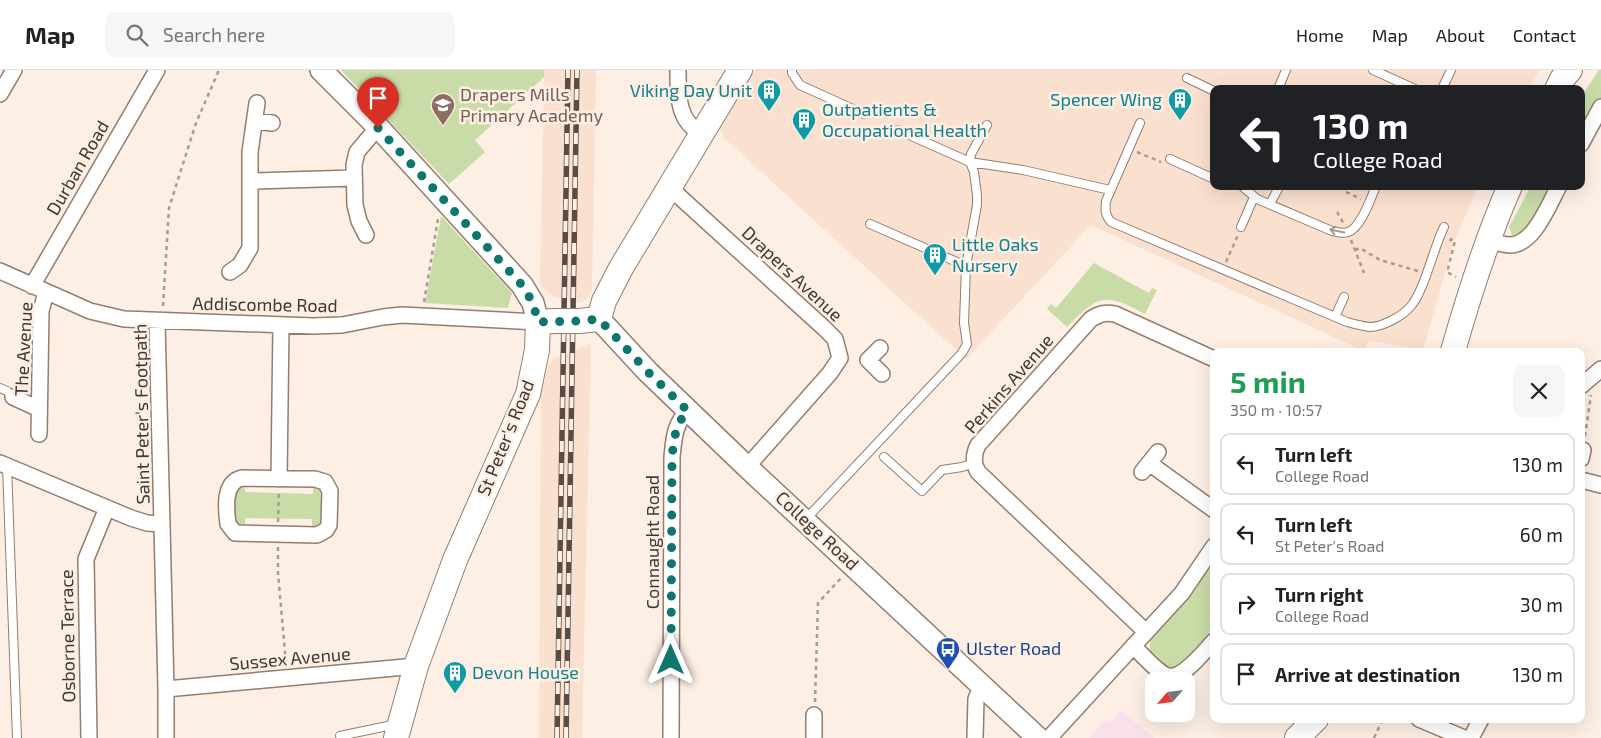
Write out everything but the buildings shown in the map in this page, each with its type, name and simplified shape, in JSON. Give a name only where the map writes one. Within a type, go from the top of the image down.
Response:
[{"type":"main road","points":[[321,70],[378,128],[522,285],[547,322],[589,320],[604,301],[701,133],[740,70]]},
{"type":"main road","points":[[1559,85],[1570,70]]},
{"type":"main road","points":[[1454,348],[1487,240],[1508,190]]},
{"type":"main road","name":"College Road","points":[[589,320],[648,372],[747,467],[1038,738]]},
{"type":"main road","name":"St Peter's Road","points":[[398,731],[416,666],[455,560],[528,394],[537,350],[547,322]]},
{"type":"main road","points":[[1297,738],[1312,723]]},
{"type":"street","points":[[0,94],[14,70]]},
{"type":"street","name":"Durban Road","points":[[32,286],[156,70]]},
{"type":"street","points":[[678,70],[678,98],[681,112],[687,122],[701,133]]},
{"type":"street","points":[[230,272],[240,265],[250,248],[250,152],[257,103]]},
{"type":"street","points":[[1585,137],[1601,108]]},
{"type":"street","points":[[255,121],[272,123]]},
{"type":"street","points":[[366,235],[357,213],[354,165],[357,152],[378,128]]},
{"type":"street","points":[[250,181],[354,178]]},
{"type":"street","name":"Drapers Avenue","points":[[670,188],[824,328],[835,339],[840,358]]},
{"type":"street","points":[[1487,240],[1512,245],[1524,240],[1534,231],[1556,190]]},
{"type":"street","name":"Addiscombe Road","points":[[0,271],[90,311],[124,319],[157,322],[342,325],[402,315],[547,322]]},
{"type":"street","name":"The Avenue","points":[[39,434],[41,311],[46,292]]},
{"type":"street","name":"Perkins Avenue","points":[[1146,632],[982,476],[974,463],[975,450],[1091,319],[1103,313],[1115,314],[1210,357]]},
{"type":"street","name":"Saint Peter's Footpath","points":[[157,322],[166,738]]},
{"type":"street","points":[[279,479],[281,325]]},
{"type":"street","points":[[868,360],[880,348]]},
{"type":"street","points":[[747,467],[830,373],[840,358],[868,360],[882,374]]},
{"type":"street","points":[[1585,382],[1601,369]]},
{"type":"street","name":"The Avenue","points":[[13,397],[39,409]]},
{"type":"street","name":"Connaught Road","points":[[671,738],[672,457],[675,430],[680,418],[688,411]]},
{"type":"street","points":[[1149,462],[1210,507]]},
{"type":"street","points":[[4,464],[107,508],[147,523],[162,524]]},
{"type":"street","points":[[242,478],[279,479],[320,480],[325,482],[330,491],[329,524],[326,530],[317,535],[239,534],[232,531],[227,520],[228,491],[233,482],[242,478]]},
{"type":"street","points":[[1585,481],[1601,485]]},
{"type":"street","name":"Osborne Terrace","points":[[89,738],[86,559],[107,508]]},
{"type":"street","points":[[1048,738],[1182,593],[1210,552]]},
{"type":"street","points":[[1133,646],[1164,674],[1171,677],[1182,674],[1210,644]]},
{"type":"street","name":"Sussex Avenue","points":[[166,689],[416,666]]},
{"type":"street","points":[[975,738],[976,699],[982,684]]},
{"type":"street","points":[[814,715],[814,738]]},
{"type":"street","points":[[1428,723],[1464,738]]},
{"type":"street","points":[[1471,738],[1479,723]]},
{"type":"lane","points":[[792,70],[800,85],[864,114]]},
{"type":"lane","points":[[1280,85],[1286,70]]},
{"type":"lane","points":[[1373,70],[1406,85]]},
{"type":"lane","points":[[1444,85],[1451,70]]},
{"type":"lane","points":[[1187,78],[1210,88]]},
{"type":"lane","points":[[1140,123],[1110,190],[1105,210],[1111,222],[1335,318],[1360,326],[1372,327],[1391,320],[1411,306],[1444,227]]},
{"type":"lane","points":[[806,520],[962,353],[967,344],[964,323],[966,266],[977,205],[976,184],[970,162],[971,154],[987,125]]},
{"type":"lane","points":[[898,130],[970,162],[1023,170],[1110,190]]},
{"type":"lane","points":[[1170,159],[1210,177]]},
{"type":"lane","points":[[1246,190],[1254,197],[1340,233],[1348,232],[1354,228],[1364,214],[1374,190]]},
{"type":"lane","points":[[1270,204],[1277,190]]},
{"type":"lane","points":[[1241,227],[1254,197]]},
{"type":"lane","points":[[870,224],[966,266]]},
{"type":"lane","points":[[1335,318],[1344,297]]},
{"type":"lane","points":[[0,388],[8,391],[13,397]]},
{"type":"lane","points":[[884,457],[922,491],[942,470],[974,463]]},
{"type":"lane","points":[[4,464],[17,738]]},
{"type":"lane","points":[[340,736],[398,731]]},
{"type":"path","name":"Saint Peter's Footpath","points":[[157,322],[163,305],[169,208],[196,123],[218,70]]},
{"type":"path","points":[[1129,149],[1160,163],[1170,159]]},
{"type":"path","points":[[1346,192],[1369,202]]},
{"type":"path","points":[[423,316],[443,198]]},
{"type":"path","points":[[1222,270],[1241,227]]},
{"type":"path","points":[[1447,248],[1451,239],[1455,241],[1447,272],[1472,285]]},
{"type":"path","points":[[1355,250],[1360,248],[1380,260],[1426,273]]},
{"type":"path","points":[[1585,387],[1592,396],[1585,437]]},
{"type":"path","points":[[279,479],[278,574],[287,678]]},
{"type":"path","points":[[814,715],[818,603],[853,565]]},
{"type":"path","points":[[1374,738],[1381,723]]},
{"type":"shaded area","points":[[341,70],[596,70],[592,291],[587,299],[579,303],[555,297],[546,292],[540,284],[544,78],[475,140],[485,152],[449,184]]},
{"type":"shaded area","points":[[755,70],[1540,70],[1531,85],[1210,85],[1210,190],[1476,190],[1452,247],[1424,348],[1408,348],[1369,340],[1365,348],[1358,348],[1091,225],[966,359],[724,138],[719,127]]},
{"type":"shaded area","points":[[591,343],[582,738],[539,738],[541,394],[549,364],[555,358]]},
{"type":"shaded area","points":[[1121,710],[1154,738],[1089,738],[1105,720],[1110,723]]},
{"type":"green space","name":"Drapers Mills Primary Academy","points":[[341,70],[544,70],[544,77],[475,140],[485,152],[449,184]]},
{"type":"green space","points":[[1599,70],[1601,70],[1601,99],[1585,125],[1585,91]]},
{"type":"green space","points":[[1529,190],[1550,190],[1531,232],[1520,239],[1512,235],[1509,227]]},
{"type":"green space","points":[[441,216],[512,293],[508,308],[425,303]]},
{"type":"green space","points":[[1094,263],[1149,293],[1152,288],[1157,290],[1145,314],[1120,302],[1103,300],[1087,308],[1067,327],[1047,309],[1051,304],[1056,308]]},
{"type":"green space","points":[[244,483],[245,492],[313,494],[313,485],[318,486],[324,492],[324,523],[312,529],[312,519],[245,518],[245,528],[240,526],[234,518],[233,494],[235,488]]},
{"type":"green space","points":[[1210,567],[1210,637],[1180,669],[1170,670],[1150,653],[1150,640],[1185,601]]},
{"type":"railway","points":[[557,738],[568,70]]},
{"type":"railway","points":[[566,738],[577,70]]},
{"type":"place","name":"Viking Day Unit","points":[[769,112]]},
{"type":"place","name":"Spencer Wing","points":[[1180,121]]},
{"type":"place","name":"Drapers Mills Primary Academy","points":[[443,126]]},
{"type":"place","name":"Outpatients & Occupational Health","points":[[804,141]]},
{"type":"place","name":"Little Oaks Nursery","points":[[935,276]]},
{"type":"place","name":"Ulster Road","points":[[948,670]]},
{"type":"place","name":"Devon House","points":[[455,694]]},
{"type":"route","points":[[378,128],[522,285],[533,303],[538,322],[599,319],[648,372],[688,411],[680,418],[675,430],[672,457],[671,660]]}]
